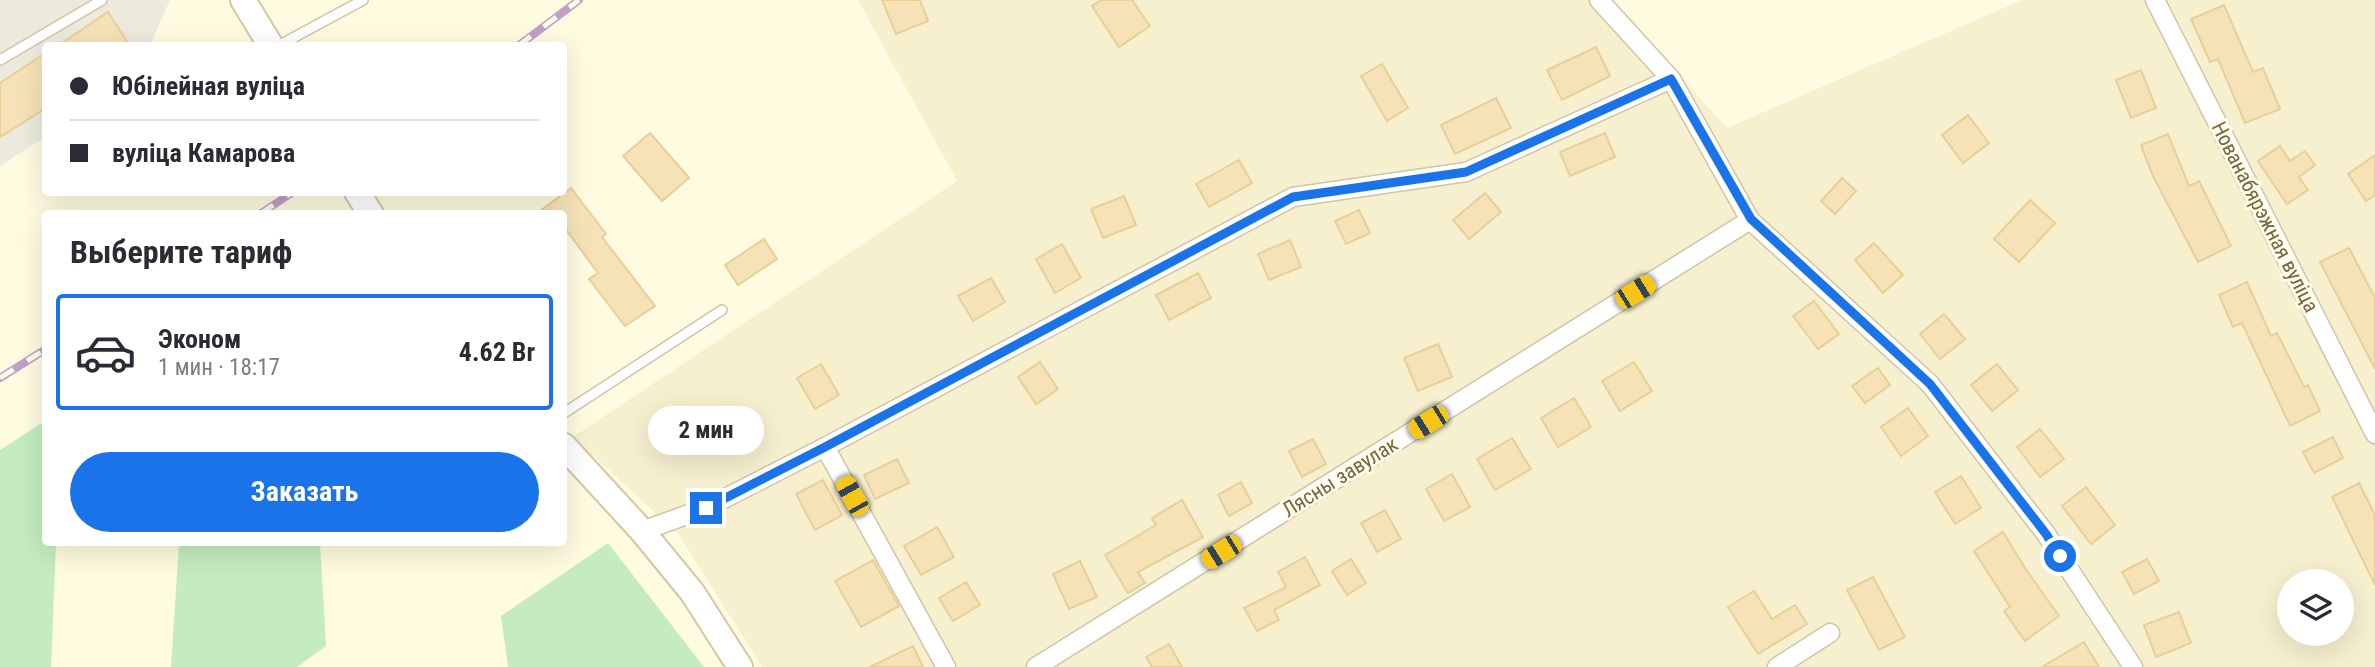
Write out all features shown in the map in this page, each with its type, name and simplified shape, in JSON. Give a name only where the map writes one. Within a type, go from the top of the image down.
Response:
[{"type":"main road","points":[[243,0],[269,42]]},
{"type":"main road","points":[[567,449],[642,531],[692,592],[740,667]]},
{"type":"street","points":[[1599,0],[1671,79],[1751,219],[1930,384],[2046,534],[2133,667]]},
{"type":"street","name":"Нованабярэжная вуліца","points":[[2155,0],[2375,435]]},
{"type":"street","points":[[642,531],[706,508],[825,447],[1293,197],[1466,172],[1671,79]]},
{"type":"street","name":"Лясны завулак","points":[[1036,667],[1751,219]]},
{"type":"street","points":[[825,447],[946,667]]},
{"type":"street","points":[[1777,667],[1830,633]]},
{"type":"lane","points":[[0,60],[102,0]]},
{"type":"lane","points":[[285,42],[363,0]]},
{"type":"lane","points":[[567,410],[722,310]]},
{"type":"shaded area","points":[[0,0],[170,0],[151,42],[42,42],[42,139],[0,166]]},
{"type":"shaded area","points":[[858,0],[1611,0],[1727,128],[2022,0],[2375,0],[2375,667],[762,667],[679,535],[573,437],[957,181]]},
{"type":"green space","points":[[42,423],[42,546],[56,546],[51,667],[0,667],[0,450]]},
{"type":"green space","points":[[608,543],[704,667],[508,667],[501,616]]},
{"type":"green space","points":[[179,546],[320,546],[326,646],[297,667],[171,667]]},
{"type":"building","points":[[882,0],[920,0],[928,21],[896,34]]},
{"type":"building","points":[[1101,0],[1132,0],[1150,26],[1119,47],[1092,6]]},
{"type":"building","points":[[2224,5],[2253,72],[2263,68],[2280,109],[2245,123],[2218,59],[2210,62],[2191,19]]},
{"type":"building","points":[[108,12],[127,42],[64,42]]},
{"type":"building","points":[[1596,47],[1610,76],[1562,100],[1547,70]]},
{"type":"building","points":[[42,56],[42,111],[0,137],[0,83]]},
{"type":"building","points":[[1382,64],[1408,108],[1387,121],[1361,76]]},
{"type":"building","points":[[2141,70],[2156,108],[2131,118],[2116,80]]},
{"type":"building","points":[[1496,98],[1511,128],[1455,154],[1441,125]]},
{"type":"building","points":[[1968,115],[1989,143],[1963,163],[1942,135]]},
{"type":"building","points":[[650,133],[689,178],[662,201],[623,156]]},
{"type":"building","points":[[1605,133],[1615,157],[1570,176],[1560,152]]},
{"type":"building","points":[[2168,134],[2189,186],[2199,181],[2231,246],[2198,262],[2153,176],[2141,145]]},
{"type":"building","points":[[2280,146],[2290,161],[2305,151],[2315,165],[2299,177],[2308,190],[2287,204],[2258,161]]},
{"type":"building","points":[[2375,155],[2375,195],[2366,201],[2348,174]]},
{"type":"building","points":[[1239,160],[1252,183],[1209,207],[1196,184]]},
{"type":"building","points":[[1842,178],[1856,191],[1835,214],[1821,201]]},
{"type":"building","points":[[571,188],[606,234],[602,237],[655,306],[625,326],[589,279],[598,273],[567,231],[567,210],[541,210],[560,196],[567,196],[567,191]]},
{"type":"building","points":[[1485,193],[1501,212],[1469,239],[1453,220]]},
{"type":"building","points":[[1124,196],[1136,225],[1103,238],[1091,209]]},
{"type":"building","points":[[2030,200],[2055,223],[2019,262],[1994,239]]},
{"type":"building","points":[[1359,210],[1370,233],[1346,244],[1335,221]]},
{"type":"building","points":[[764,239],[777,259],[738,285],[725,265]]},
{"type":"building","points":[[1290,240],[1301,267],[1269,280],[1258,254]]},
{"type":"building","points":[[1874,243],[1903,275],[1883,293],[1855,260]]},
{"type":"building","points":[[1062,244],[1081,278],[1055,293],[1036,259]]},
{"type":"building","points":[[2349,248],[2375,298],[2375,369],[2320,262]]},
{"type":"building","points":[[1198,273],[1211,298],[1169,320],[1156,295]]},
{"type":"building","points":[[991,278],[1005,302],[973,321],[958,296]]},
{"type":"building","points":[[2247,282],[2271,336],[2277,333],[2304,387],[2308,385],[2320,411],[2290,426],[2242,323],[2233,327],[2219,295]]},
{"type":"building","points":[[1814,301],[1839,334],[1818,349],[1793,316]]},
{"type":"building","points":[[1944,314],[1965,339],[1940,359],[1920,334]]},
{"type":"building","points":[[1438,344],[1452,377],[1418,391],[1404,358]]},
{"type":"building","points":[[1040,362],[1058,389],[1036,404],[1018,377]]},
{"type":"building","points":[[1634,362],[1652,391],[1620,411],[1602,381]]},
{"type":"building","points":[[821,364],[839,395],[815,409],[797,378]]},
{"type":"building","points":[[1997,364],[2018,390],[1992,411],[1971,385]]},
{"type":"building","points":[[1878,368],[1890,385],[1865,403],[1852,386]]},
{"type":"building","points":[[1574,398],[1591,427],[1558,447],[1541,418]]},
{"type":"building","points":[[1908,408],[1928,436],[1901,456],[1881,427]]},
{"type":"building","points":[[2040,429],[2064,459],[2040,477],[2017,447]]},
{"type":"building","points":[[2333,437],[2343,458],[2314,473],[2303,452]]},
{"type":"building","points":[[1512,438],[1531,469],[1495,490],[1477,459]]},
{"type":"building","points":[[1313,439],[1326,464],[1302,477],[1289,451]]},
{"type":"building","points":[[897,459],[909,483],[875,499],[864,475]]},
{"type":"building","points":[[1452,474],[1470,507],[1444,521],[1426,489]]},
{"type":"building","points":[[1961,476],[1981,508],[1955,524],[1935,492]]},
{"type":"building","points":[[823,480],[842,515],[815,530],[796,494]]},
{"type":"building","points":[[1241,482],[1252,503],[1229,516],[1218,495]]},
{"type":"building","points":[[2359,483],[2375,515],[2375,585],[2332,497]]},
{"type":"building","points":[[2086,487],[2115,525],[2091,544],[2062,506]]},
{"type":"building","points":[[1182,500],[1203,537],[1138,572],[1145,583],[1128,593],[1105,555],[1156,525],[1152,518]]},
{"type":"building","points":[[1385,510],[1401,539],[1377,552],[1361,523]]},
{"type":"building","points":[[937,527],[954,557],[921,575],[904,546]]},
{"type":"building","points":[[2003,532],[2059,616],[2025,641],[2004,611],[2010,607],[1974,551]]},
{"type":"building","points":[[1305,557],[1320,585],[1274,610],[1279,620],[1257,631],[1244,608],[1286,587],[1278,572]]},
{"type":"building","points":[[1351,559],[1366,583],[1347,595],[1332,571]]},
{"type":"building","points":[[2147,559],[2159,581],[2134,594],[2122,572]]},
{"type":"building","points":[[873,560],[899,606],[861,627],[835,581]]},
{"type":"building","points":[[1080,561],[1097,597],[1069,609],[1053,574]]},
{"type":"building","points":[[1873,577],[1905,637],[1879,650],[1847,590]]},
{"type":"building","points":[[966,582],[980,605],[953,621],[939,598]]},
{"type":"building","points":[[1754,591],[1772,619],[1795,605],[1807,624],[1758,654],[1728,607]]},
{"type":"building","points":[[2179,612],[2191,643],[2156,657],[2144,625]]},
{"type":"building","points":[[2084,642],[2099,667],[2042,667]]},
{"type":"building","points":[[1169,644],[1182,667],[1152,667],[1146,657]]},
{"type":"building","points":[[913,646],[923,667],[870,667]]},
{"type":"railway","points":[[523,42],[579,0]]},
{"type":"railway","points":[[266,210],[287,196]]},
{"type":"railway","points":[[0,378],[42,352]]},
{"type":"route","points":[[706,508],[1293,197],[1466,172],[1671,79],[1751,219],[1930,384],[2060,556]]}]
